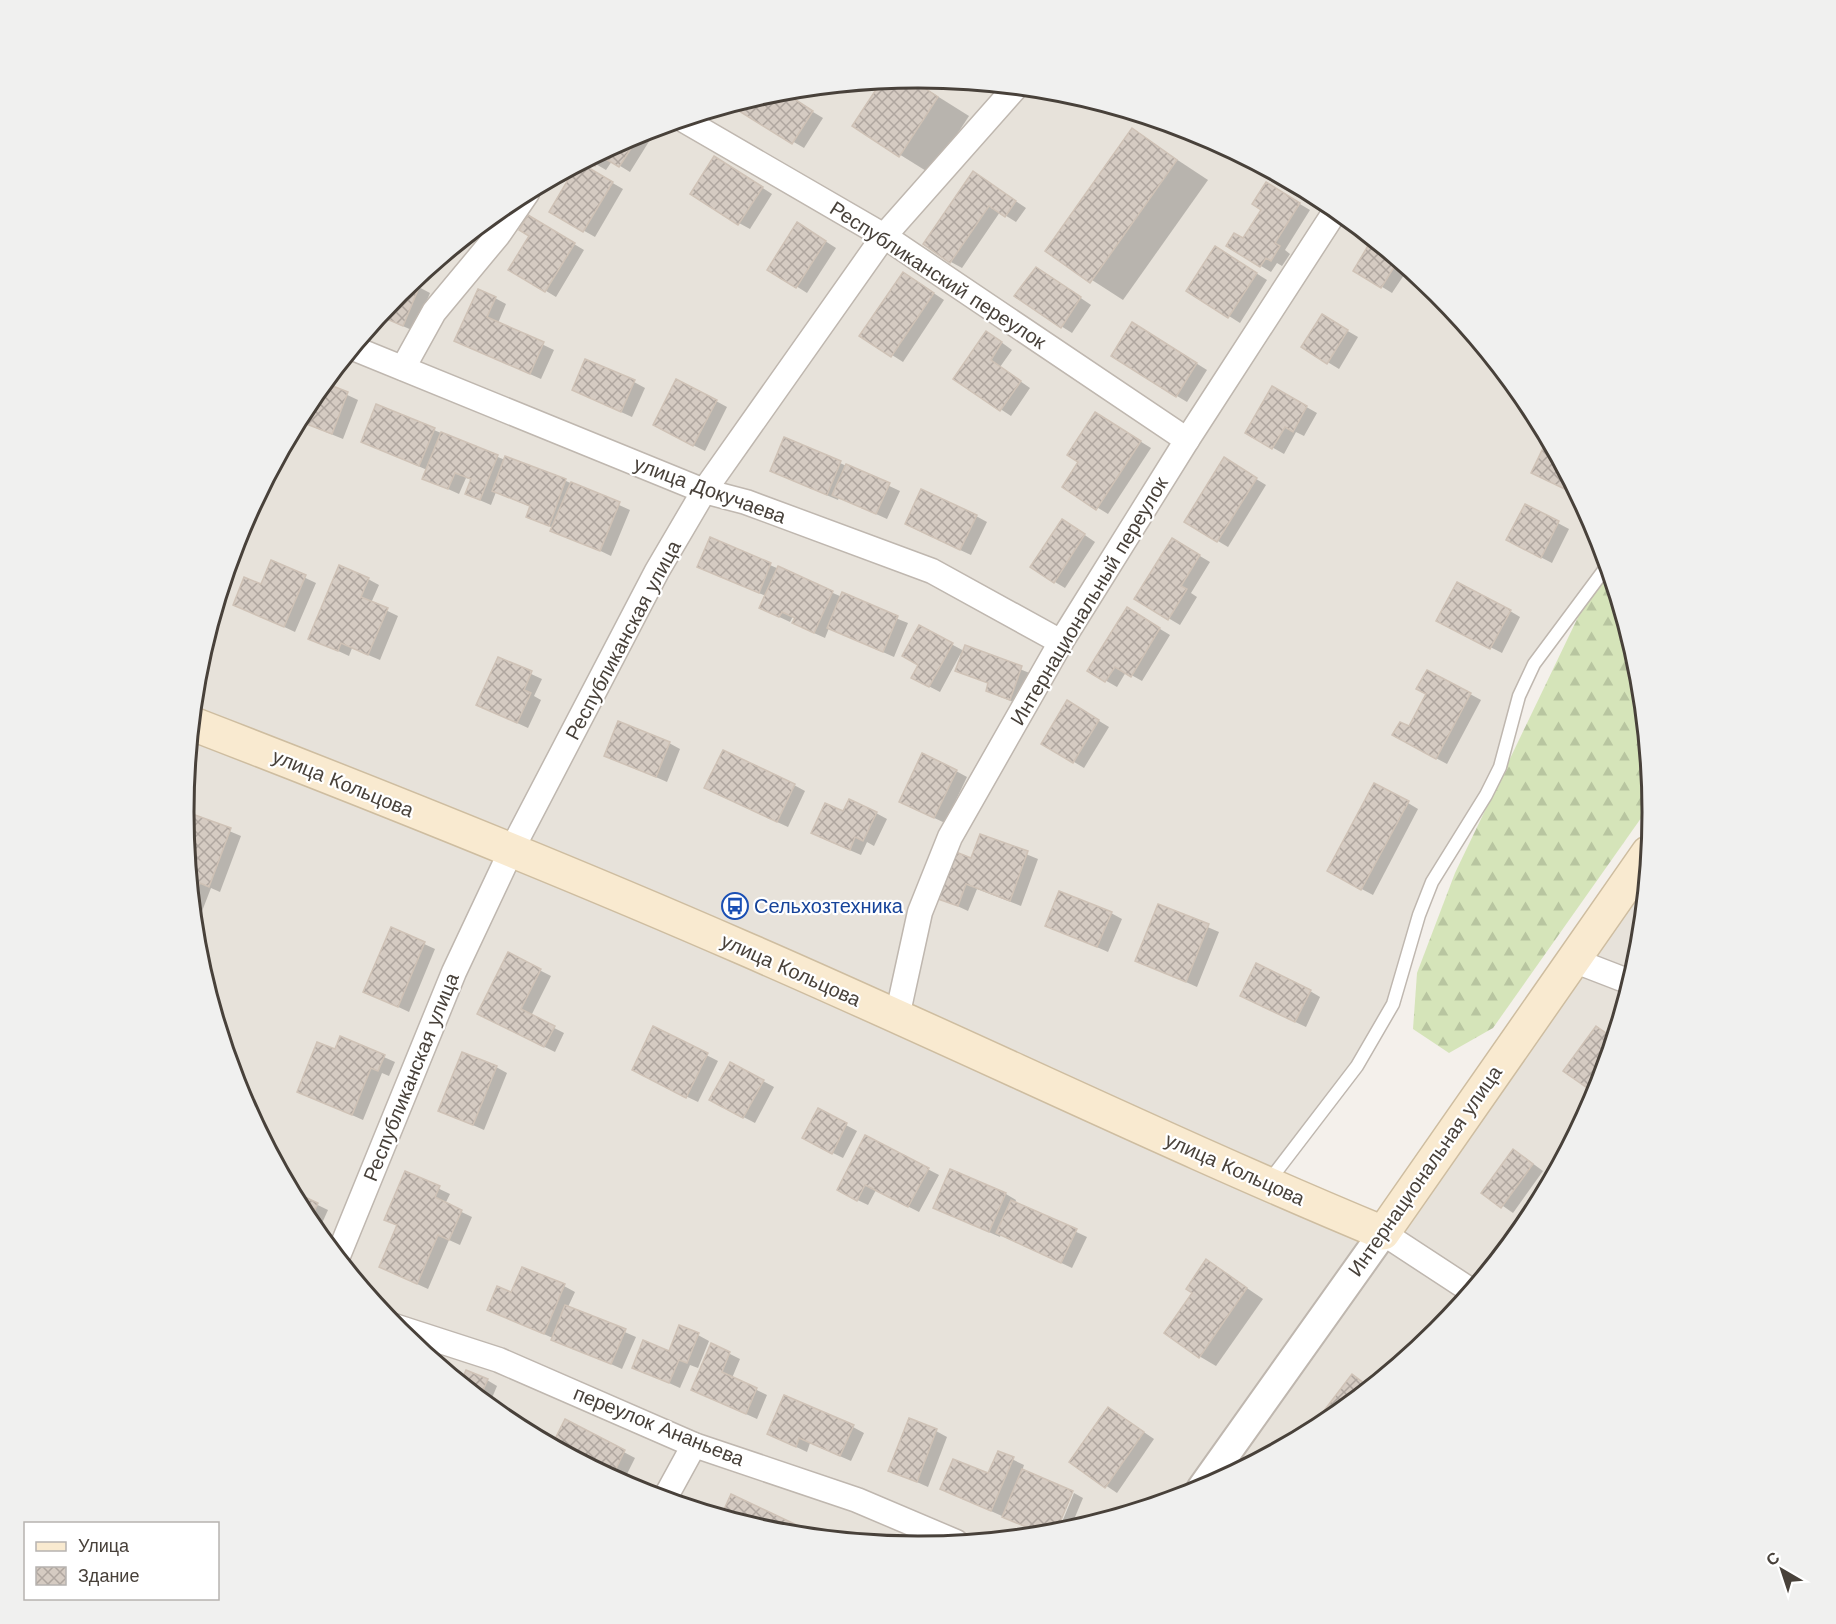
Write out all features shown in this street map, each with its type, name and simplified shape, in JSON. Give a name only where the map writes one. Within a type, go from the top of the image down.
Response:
[{"type":"main road","name":"улица Кольцова","points":[[200,727],[512,851],[741,947],[1266,1185],[1383,1233]]},
{"type":"main road","name":"Интернациональная улица","points":[[1383,1233],[1639,865]]},
{"type":"street","name":"Республиканская улица","points":[[341,1248],[454,972],[512,851],[657,571],[704,491],[884,236],[1009,95]]},
{"type":"street","name":"Республиканский переулок","points":[[692,125],[884,236],[1187,440]]},
{"type":"street","points":[[403,368],[434,312],[498,235],[514,211]]},
{"type":"street","name":"Интернациональный переулок","points":[[897,1017],[920,912],[950,837],[1061,642],[1187,440],[1331,218]]},
{"type":"street","name":"улица Докучаева","points":[[361,351],[704,491],[746,502],[932,571],[1061,642]]},
{"type":"street","points":[[1573,960],[1622,979]]},
{"type":"street","points":[[1383,1233],[1464,1286]]},
{"type":"street","name":"Интернациональная улица","points":[[1213,1472],[1383,1233]]},
{"type":"street","name":"переулок Ананьева","points":[[416,1333],[499,1360],[694,1445],[857,1500],[940,1535]]},
{"type":"street","points":[[669,1491],[694,1445]]},
{"type":"lane","points":[[1266,1185],[1357,1066],[1393,1004],[1419,915],[1432,882],[1486,795],[1500,767],[1519,696],[1534,664],[1601,574]]},
{"type":"shaded area","points":[[918,88],[965,90],[1059,102],[1151,127],[1195,144],[1280,185],[1320,210],[1395,268],[1430,300],[1492,372],[1520,410],[1545,450],[1567,492],[1601,574],[1534,664],[1500,767],[1432,882],[1393,1004],[1267,1184],[1383,1233],[1639,865],[1628,953],[1603,1045],[1567,1132],[1545,1174],[1520,1214],[1492,1252],[1430,1324],[1395,1356],[1320,1414],[1238,1461],[1151,1497],[1059,1522],[965,1534],[918,1536],[871,1534],[777,1522],[685,1497],[598,1461],[556,1439],[516,1414],[478,1386],[406,1324],[374,1289],[316,1214],[291,1174],[250,1089],[233,1045],[208,953],[196,859],[194,812],[196,765],[208,671],[233,579],[250,535],[291,450],[316,410],[374,335],[406,300],[441,268],[516,210],[556,185],[641,144],[685,127],[777,102],[871,90]]},
{"type":"green space","points":[[1600,571],[1617,625],[1628,671],[1640,765],[1642,817],[1493,1028],[1449,1053],[1413,1029],[1417,973],[1455,873]]},
{"type":"building","points":[[925,88],[938,97],[899,157],[852,126],[876,90]]},
{"type":"building","points":[[795,99],[813,111],[792,144],[739,111]]},
{"type":"building","points":[[1132,128],[1177,160],[1090,283],[1045,251]]},
{"type":"building","points":[[631,148],[619,167],[606,159]]},
{"type":"building","points":[[714,156],[763,187],[738,225],[690,194]]},
{"type":"building","points":[[589,168],[613,182],[583,232],[549,212],[569,178]]},
{"type":"building","points":[[973,171],[1016,201],[1005,217],[989,206],[950,263],[923,244]]},
{"type":"building","points":[[1266,182],[1300,203],[1275,243],[1280,246],[1271,261],[1266,258],[1260,267],[1226,246],[1234,233],[1243,238],[1261,210],[1252,204]]},
{"type":"building","points":[[528,215],[575,243],[545,292],[508,270],[529,236],[519,230]]},
{"type":"building","points":[[797,222],[826,241],[796,288],[767,270]]},
{"type":"building","points":[[1215,246],[1257,273],[1228,318],[1186,291]]},
{"type":"building","points":[[1368,246],[1394,267],[1381,288],[1353,271]]},
{"type":"building","points":[[1036,267],[1081,297],[1061,328],[1014,296]]},
{"type":"building","points":[[903,272],[934,293],[891,357],[859,336]]},
{"type":"building","points":[[419,289],[403,326],[388,320]]},
{"type":"building","points":[[478,289],[496,297],[487,317],[544,342],[530,374],[454,341]]},
{"type":"building","points":[[1322,314],[1348,330],[1327,364],[1301,347]]},
{"type":"building","points":[[1132,322],[1197,363],[1176,397],[1111,356]]},
{"type":"building","points":[[986,331],[1002,342],[991,360],[1021,381],[1000,411],[953,379]]},
{"type":"building","points":[[585,359],[635,380],[621,412],[572,390]]},
{"type":"building","points":[[676,379],[717,400],[693,446],[653,425]]},
{"type":"building","points":[[333,386],[348,392],[332,434],[307,424]]},
{"type":"building","points":[[1272,386],[1307,406],[1293,432],[1285,427],[1272,449],[1245,433]]},
{"type":"building","points":[[376,404],[435,428],[419,466],[361,442]]},
{"type":"building","points":[[1095,412],[1141,441],[1096,510],[1062,487],[1078,462],[1067,455]]},
{"type":"building","points":[[441,432],[498,455],[480,500],[465,494],[471,479],[455,473],[448,489],[422,479]]},
{"type":"building","points":[[784,437],[841,461],[827,495],[770,471]]},
{"type":"building","points":[[1543,447],[1566,490],[1531,473]]},
{"type":"building","points":[[505,456],[566,479],[549,526],[526,517],[530,506],[492,491]]},
{"type":"building","points":[[1224,457],[1257,478],[1217,542],[1184,522]]},
{"type":"building","points":[[846,464],[890,483],[876,514],[832,495]]},
{"type":"building","points":[[571,482],[620,502],[600,551],[550,531]]},
{"type":"building","points":[[921,489],[977,515],[960,550],[905,524]]},
{"type":"building","points":[[1525,504],[1559,521],[1541,558],[1506,540]]},
{"type":"building","points":[[1062,519],[1085,534],[1054,583],[1030,567]]},
{"type":"building","points":[[710,537],[771,563],[759,593],[697,567]]},
{"type":"building","points":[[1172,538],[1200,555],[1181,586],[1187,589],[1168,620],[1134,599]]},
{"type":"building","points":[[271,560],[306,575],[284,627],[233,605],[244,577],[261,584]]},
{"type":"building","points":[[339,565],[369,578],[361,597],[388,608],[368,655],[341,643],[338,651],[308,639]]},
{"type":"building","points":[[778,566],[833,591],[814,633],[792,623],[795,618],[782,612],[779,617],[759,608]]},
{"type":"building","points":[[1457,582],[1511,610],[1490,649],[1436,621]]},
{"type":"building","points":[[842,592],[898,616],[883,652],[827,628]]},
{"type":"building","points":[[1127,607],[1160,628],[1131,677],[1115,667],[1105,682],[1087,671]]},
{"type":"building","points":[[919,625],[953,643],[929,687],[911,678],[918,665],[902,656]]},
{"type":"building","points":[[965,645],[1022,666],[1010,700],[986,691],[988,683],[955,671]]},
{"type":"building","points":[[498,657],[532,671],[524,690],[531,693],[517,723],[476,705]]},
{"type":"building","points":[[1427,670],[1471,693],[1436,759],[1392,735],[1400,722],[1409,726],[1426,694],[1416,689]]},
{"type":"building","points":[[1067,700],[1099,720],[1073,763],[1041,744]]},
{"type":"building","points":[[618,721],[670,742],[656,777],[604,756]]},
{"type":"building","points":[[723,750],[795,784],[777,822],[704,788]]},
{"type":"building","points":[[922,753],[957,770],[934,818],[899,802]]},
{"type":"building","points":[[1374,783],[1409,801],[1361,890],[1327,871]]},
{"type":"building","points":[[849,799],[877,812],[863,841],[855,837],[850,850],[811,833],[825,803],[843,811]]},
{"type":"building","points":[[194,815],[231,828],[209,887],[200,883],[199,886]]},
{"type":"building","points":[[980,834],[1028,851],[1010,901],[966,884],[958,906],[938,899],[956,852],[971,858]]},
{"type":"building","points":[[1059,891],[1112,912],[1097,947],[1045,926]]},
{"type":"building","points":[[1158,904],[1209,924],[1186,982],[1135,961]]},
{"type":"building","points":[[391,927],[425,942],[398,1007],[363,992]]},
{"type":"building","points":[[508,952],[541,969],[521,1009],[555,1026],[544,1047],[477,1014]]},
{"type":"building","points":[[1256,963],[1311,990],[1295,1022],[1240,996]]},
{"type":"building","points":[[653,1026],[708,1053],[686,1098],[632,1070]]},
{"type":"building","points":[[1596,1026],[1607,1033],[1587,1087],[1563,1071]]},
{"type":"building","points":[[340,1036],[385,1055],[378,1071],[371,1068],[352,1115],[297,1092],[317,1042],[335,1049]]},
{"type":"building","points":[[462,1052],[497,1066],[473,1125],[438,1111]]},
{"type":"building","points":[[730,1062],[764,1080],[743,1118],[709,1100]]},
{"type":"building","points":[[818,1108],[847,1123],[832,1154],[802,1138]]},
{"type":"building","points":[[865,1135],[929,1168],[908,1207],[865,1185],[857,1201],[837,1190]]},
{"type":"building","points":[[1513,1149],[1533,1164],[1501,1208],[1481,1193]]},
{"type":"building","points":[[950,1169],[1006,1193],[989,1232],[933,1208]]},
{"type":"building","points":[[405,1171],[440,1186],[435,1197],[462,1210],[449,1240],[438,1235],[417,1284],[379,1267],[397,1225],[384,1220]]},
{"type":"building","points":[[306,1197],[318,1203],[314,1211]]},
{"type":"building","points":[[1011,1200],[1077,1229],[1061,1263],[996,1233]]},
{"type":"building","points":[[1206,1259],[1247,1288],[1199,1358],[1164,1333],[1192,1293],[1186,1289]]},
{"type":"building","points":[[522,1267],[565,1284],[544,1334],[487,1310],[497,1286],[511,1292]]},
{"type":"building","points":[[565,1305],[626,1329],[611,1364],[551,1340]]},
{"type":"building","points":[[679,1325],[699,1333],[687,1363],[679,1360],[669,1383],[632,1368],[643,1340],[669,1351]]},
{"type":"building","points":[[711,1343],[730,1352],[722,1372],[757,1388],[746,1414],[691,1390]]},
{"type":"building","points":[[466,1370],[488,1379],[483,1390],[478,1386],[464,1375]]},
{"type":"building","points":[[1352,1374],[1363,1382],[1358,1386],[1323,1411]]},
{"type":"building","points":[[784,1395],[854,1425],[840,1456],[799,1438],[796,1447],[767,1434]]},
{"type":"building","points":[[1108,1407],[1144,1432],[1105,1488],[1069,1462]]},
{"type":"building","points":[[909,1418],[937,1429],[917,1482],[888,1471]]},
{"type":"building","points":[[565,1419],[625,1450],[616,1469],[555,1439]]},
{"type":"building","points":[[998,1451],[1014,1457],[991,1511],[940,1489],[953,1459],[988,1473]]},
{"type":"building","points":[[1022,1469],[1073,1491],[1060,1522],[1026,1527],[1002,1517]]},
{"type":"building","points":[[731,1494],[797,1525],[777,1522],[724,1509]]},
{"type":"place","name":"Сельхозтехника","points":[[735,906]]}]
